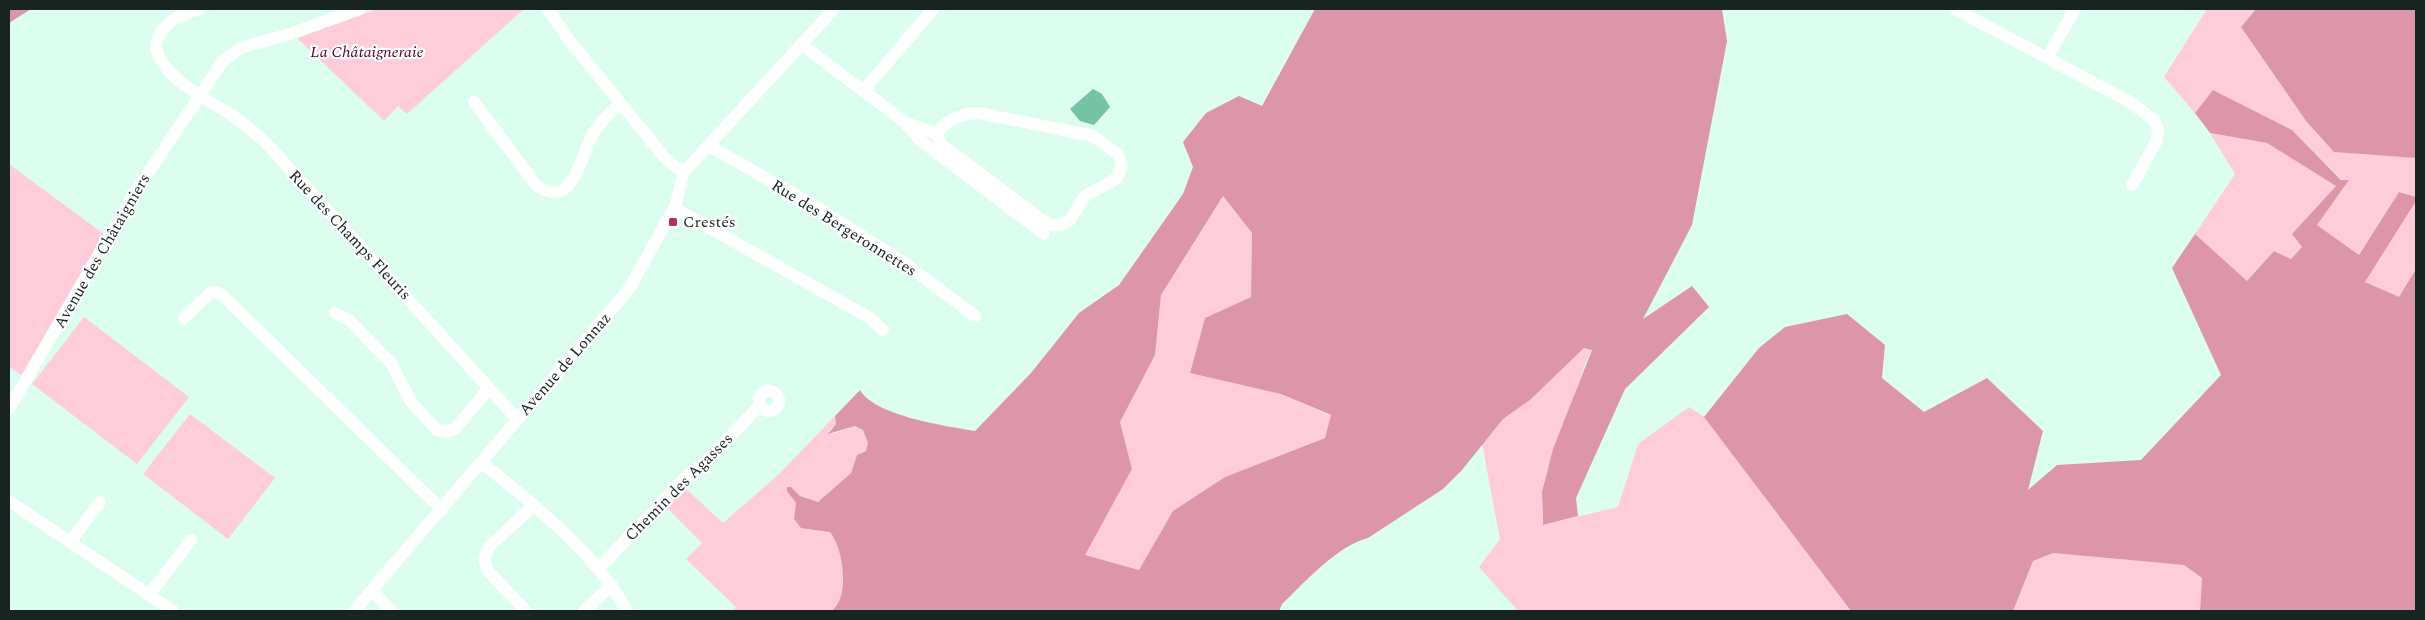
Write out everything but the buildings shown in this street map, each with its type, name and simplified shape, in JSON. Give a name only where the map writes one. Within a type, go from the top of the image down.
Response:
[{"type":"street","points":[[199,96],[163,63],[156,48],[158,37],[167,24],[187,12],[201,9]]},
{"type":"street","name":"Avenue des Châtaigniers","points":[[9,409],[125,208],[223,61],[235,50],[295,32],[360,9]]},
{"type":"street","points":[[548,9],[566,36],[620,103],[665,158],[683,174]]},
{"type":"street","name":"Avenue de Lonnaz","points":[[354,611],[629,289],[674,208],[683,174],[834,9]]},
{"type":"street","points":[[863,91],[933,9]]},
{"type":"street","points":[[1955,9],[2130,102],[2154,120],[2158,129],[2157,140],[2132,185]]},
{"type":"street","points":[[2047,58],[2075,9]]},
{"type":"street","points":[[801,44],[906,123],[921,141],[1044,234]]},
{"type":"street","name":"Rue des Champs Fleuris","points":[[199,96],[242,122],[269,146],[517,419]]},
{"type":"street","points":[[474,102],[536,185],[550,191],[566,187],[574,180],[594,132],[620,103]]},
{"type":"street","points":[[906,123],[937,134],[941,144],[1045,222],[1055,226],[1070,220],[1085,196],[1116,179],[1122,167],[1118,154],[1093,136],[979,113],[962,115],[942,127],[937,134]]},
{"type":"street","name":"Rue des Bergeronnettes","points":[[709,146],[815,206],[903,262],[975,316]]},
{"type":"street","points":[[674,208],[870,318],[883,330]]},
{"type":"street","points":[[184,318],[211,292],[221,294],[442,510]]},
{"type":"street","points":[[335,313],[348,320],[391,363],[411,402],[437,430],[446,432],[455,429],[489,388]]},
{"type":"street","name":"Chemin des Agasses","points":[[599,568],[688,475],[707,461],[760,405]]},
{"type":"street","points":[[481,462],[534,505],[599,568],[612,585],[627,611]]},
{"type":"street","points":[[9,501],[173,611]]},
{"type":"street","points":[[70,542],[100,502]]},
{"type":"street","points":[[526,611],[488,571],[484,559],[489,547],[534,505]]},
{"type":"street","points":[[150,595],[191,540]]},
{"type":"street","points":[[584,611],[612,585]]},
{"type":"street","points":[[372,590],[391,611]]},
{"type":"green space","name":"La Châtaigneraie","points":[[377,9],[524,9],[407,114],[398,106],[384,121],[297,38]]},
{"type":"green space","points":[[2207,9],[2256,9],[2241,27],[2306,121],[2334,152],[2416,158],[2416,197],[2399,192],[2359,255],[2317,225],[2349,180],[2342,180],[2292,130],[2213,90],[2195,113],[2164,77]]},
{"type":"green space","points":[[2210,133],[2267,143],[2336,186],[2292,234],[2302,247],[2291,259],[2274,251],[2247,282],[2195,234],[2235,174]]},
{"type":"green space","points":[[9,164],[105,235],[23,376],[9,367]]},
{"type":"green space","points":[[1223,196],[1252,233],[1251,297],[1205,318],[1190,373],[1281,394],[1331,416],[1325,438],[1225,477],[1174,511],[1139,570],[1084,555],[1132,469],[1120,422],[1155,355],[1161,295]]},
{"type":"green space","points":[[2416,201],[2416,269],[2399,298],[2365,282]]},
{"type":"green space","points":[[84,317],[189,397],[137,464],[32,384]]},
{"type":"green space","points":[[1584,348],[1592,349],[1585,363],[1545,479],[1542,509],[1543,525],[1618,507],[1638,444],[1689,407],[1704,417],[1851,611],[1518,611],[1479,567],[1500,539],[1482,444],[1503,419],[1530,400]]},
{"type":"green space","points":[[190,414],[275,478],[228,539],[143,474]]},
{"type":"green space","points":[[835,416],[836,424],[829,431],[832,434],[855,426],[863,429],[868,443],[866,451],[857,455],[851,473],[818,502],[800,496],[791,487],[787,491],[796,503],[794,519],[823,528],[831,532],[835,537],[843,573],[843,590],[840,601],[831,611],[733,611],[736,607],[686,559],[702,543],[664,505],[683,486],[723,523],[779,474]]},
{"type":"green space","points":[[2053,553],[2184,565],[2202,578],[2200,611],[2013,611],[2033,561]]},
{"type":"shaded area","points":[[9,9],[31,9],[9,23]]},
{"type":"shaded area","points":[[1315,9],[1722,9],[1727,41],[1692,225],[1643,319],[1692,286],[1709,307],[1625,389],[1576,498],[1578,516],[1543,525],[1542,492],[1553,449],[1592,350],[1584,348],[1530,400],[1503,419],[1462,470],[1443,489],[1368,538],[1345,548],[1333,556],[1282,604],[1279,611],[831,611],[837,605],[843,585],[841,560],[835,539],[830,532],[801,528],[794,519],[796,503],[787,491],[787,487],[791,487],[800,496],[818,502],[851,473],[857,455],[866,451],[868,443],[863,430],[855,426],[828,434],[836,424],[835,416],[860,390],[868,399],[880,407],[895,413],[930,423],[975,431],[1031,373],[1079,313],[1119,285],[1183,194],[1193,167],[1183,142],[1206,113],[1239,96],[1262,106]],"holes":[[[1223,196],[1252,233],[1251,297],[1205,318],[1190,373],[1281,394],[1331,415],[1325,438],[1225,477],[1173,511],[1139,570],[1085,555],[1132,469],[1120,422],[1155,355],[1161,295]]]},
{"type":"shaded area","points":[[2256,9],[2416,9],[2416,158],[2334,152],[2306,121],[2241,27]]},
{"type":"shaded area","points":[[1093,89],[1102,94],[1110,107],[1094,125],[1080,121],[1070,109]]},
{"type":"shaded area","points":[[2213,90],[2292,130],[2341,180],[2349,180],[2317,225],[2359,255],[2399,192],[2416,197],[2416,201],[2365,282],[2399,297],[2416,269],[2416,611],[2200,611],[2202,578],[2184,565],[2053,553],[2033,561],[2013,611],[1851,611],[1704,417],[1759,348],[1785,327],[1847,314],[1885,345],[1882,378],[1924,412],[1987,378],[2043,431],[2028,490],[2057,465],[2141,460],[2221,375],[2172,268],[2195,234],[2247,281],[2274,251],[2291,259],[2302,247],[2292,234],[2336,186],[2267,143],[2210,133],[2195,113]]},
{"type":"place","name":"Crestés","points":[[673,222]]}]
